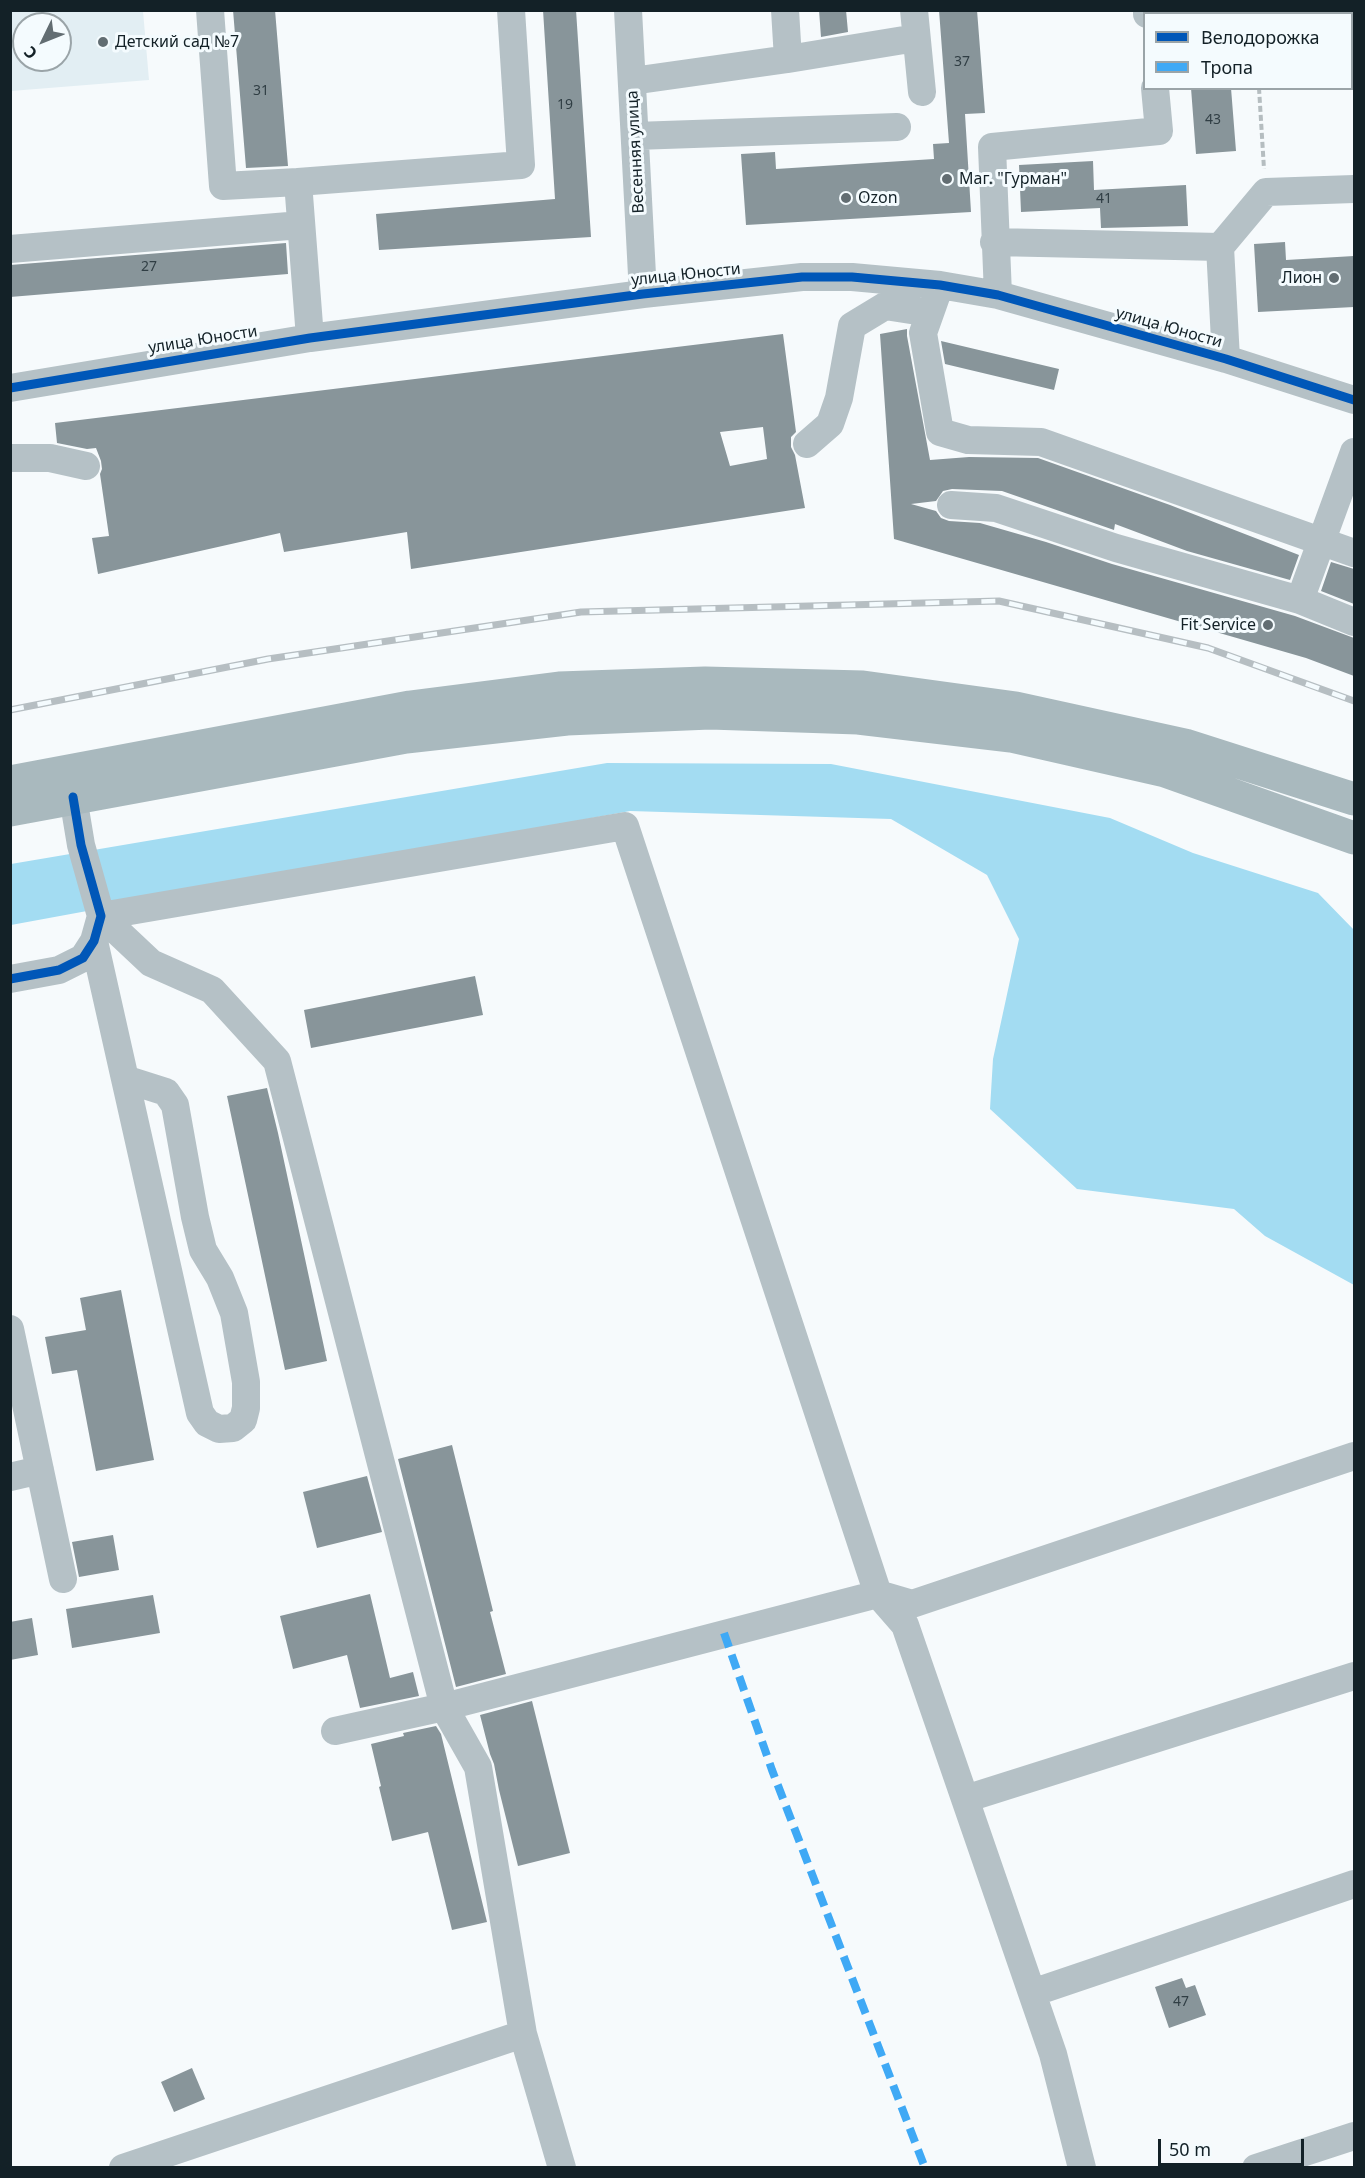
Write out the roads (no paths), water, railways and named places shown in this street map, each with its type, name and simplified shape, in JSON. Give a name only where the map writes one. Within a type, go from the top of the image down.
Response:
[{"type":"main road","points":[[10,782],[410,707],[559,688],[705,683],[863,687],[1016,708],[1185,745],[1354,799]]},
{"type":"main road","points":[[10,810],[406,737],[567,719],[710,713],[858,718],[1011,736],[1165,771],[1354,838]]},
{"type":"main road","points":[[1289,814],[1354,849]]},
{"type":"street","points":[[210,10],[223,186],[521,165],[511,10]]},
{"type":"street","name":"Весенняя улица","points":[[628,10],[643,294]]},
{"type":"street","points":[[785,10],[788,59]]},
{"type":"street","points":[[632,81],[788,59],[915,24],[922,92]]},
{"type":"street","points":[[998,295],[994,242],[992,147],[1159,131],[1155,90]]},
{"type":"street","points":[[635,136],[897,127]]},
{"type":"street","points":[[298,182],[310,338]]},
{"type":"street","points":[[1226,359],[1220,246],[1266,192],[1354,189]]},
{"type":"street","points":[[10,249],[301,225]]},
{"type":"street","points":[[994,242],[1220,246]]},
{"type":"street","name":"улица Юности","points":[[10,388],[310,338],[643,294],[802,277],[852,277],[940,285],[998,295],[1226,359],[1354,400]]},
{"type":"street","points":[[940,285],[923,333],[940,432],[968,440],[1041,442],[1354,553]]},
{"type":"street","points":[[807,444],[830,424],[839,398],[852,326],[885,306],[930,313]]},
{"type":"street","points":[[1300,600],[1354,452]]},
{"type":"street","points":[[10,458],[50,458],[86,466]]},
{"type":"street","points":[[951,505],[996,508],[1116,548],[1300,600],[1354,622]]},
{"type":"street","points":[[73,797],[125,1079],[200,1413],[207,1423],[219,1429],[233,1428],[243,1420],[246,1408],[246,1382],[234,1313],[220,1278],[203,1250],[175,1106],[166,1092],[125,1079]]},
{"type":"street","points":[[97,929],[625,826],[878,1594],[905,1625],[1053,2054],[1082,2168]]},
{"type":"street","points":[[10,979],[59,970],[82,958],[97,929]]},
{"type":"street","points":[[97,929],[151,963],[212,990],[277,1061],[444,1707],[478,1767],[523,2034],[561,2168]]},
{"type":"street","points":[[10,1329],[63,1579]]},
{"type":"street","points":[[335,1731],[444,1707],[878,1594],[912,1604],[1354,1456]]},
{"type":"street","points":[[10,1477],[40,1470]]},
{"type":"street","points":[[965,1799],[1354,1676]]},
{"type":"street","points":[[1032,1993],[1354,1884]]},
{"type":"street","points":[[123,2168],[523,2034]]},
{"type":"street","points":[[1256,2168],[1354,2136]]},
{"type":"railway","points":[[10,710],[268,659],[581,612],[999,601],[1208,648],[1354,701]]},
{"type":"place","name":"Детский сад №7","points":[[103,42]]},
{"type":"place","name":"Маг. \"Гурман\"","points":[[947,179]]},
{"type":"place","name":"Ozon","points":[[846,198]]},
{"type":"place","name":"Лион","points":[[1334,278]]},
{"type":"place","name":"Fit Service","points":[[1268,625]]}]
